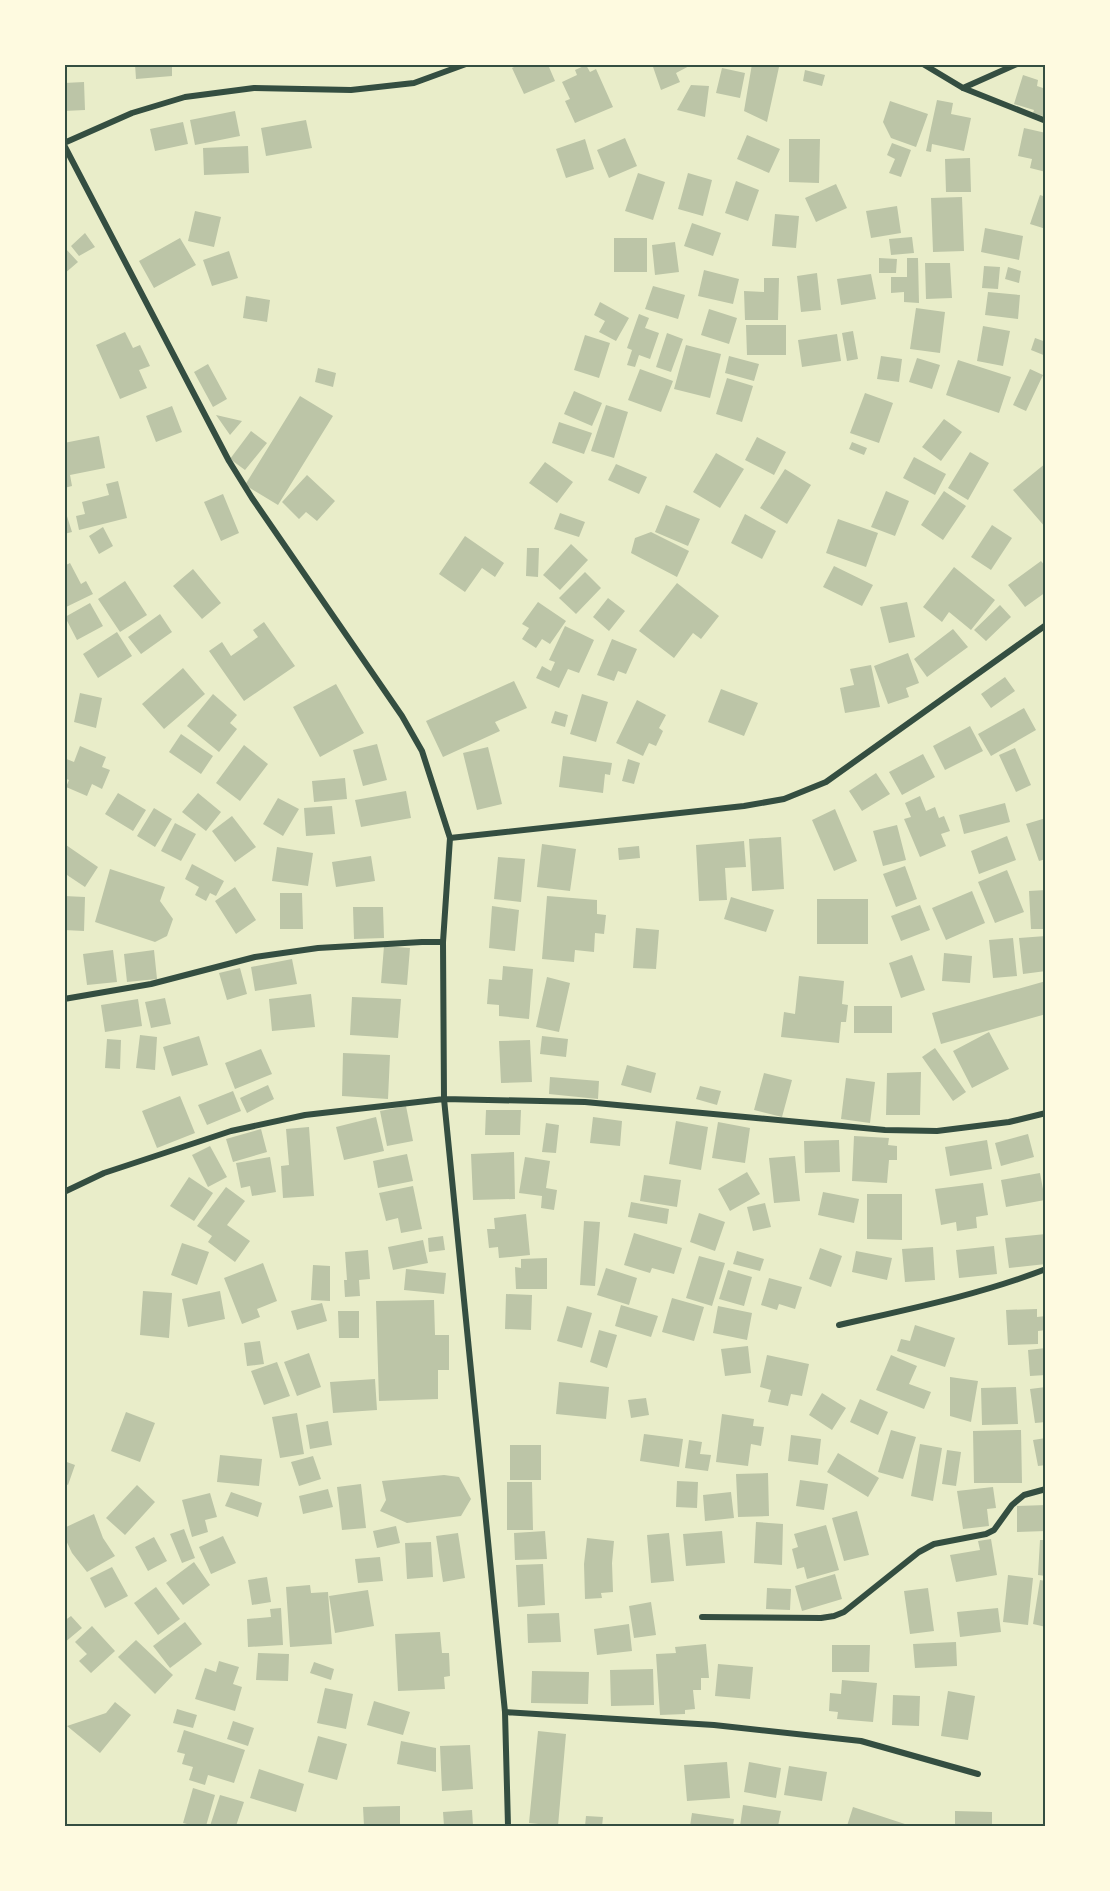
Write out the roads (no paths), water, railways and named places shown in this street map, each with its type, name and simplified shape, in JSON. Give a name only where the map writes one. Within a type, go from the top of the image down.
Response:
[{"type":"street","points":[[465,64],[414,83],[351,90],[254,88],[185,97],[132,113],[64,144],[229,460],[252,498],[402,716],[422,751],[450,838],[443,942],[444,1099],[506,1712],[508,1827]]},
{"type":"street","points":[[923,64],[963,88],[1046,121]]},
{"type":"street","points":[[963,88],[1017,64]]},
{"type":"street","points":[[450,838],[784,800],[826,782],[1046,625]]},
{"type":"street","points":[[64,999],[150,984],[255,957],[318,948],[443,942]]},
{"type":"street","points":[[64,1192],[104,1173],[231,1131],[305,1115],[444,1099],[585,1102],[885,1130],[937,1131],[1009,1122],[1046,1113]]},
{"type":"street","points":[[839,1325],[957,1298],[1046,1269]]},
{"type":"street","points":[[702,1617],[834,1616],[844,1612],[919,1552],[934,1544],[986,1534],[994,1530],[1012,1505],[1024,1495],[1046,1489]]},
{"type":"street","points":[[506,1712],[714,1725],[861,1741],[978,1774]]}]
